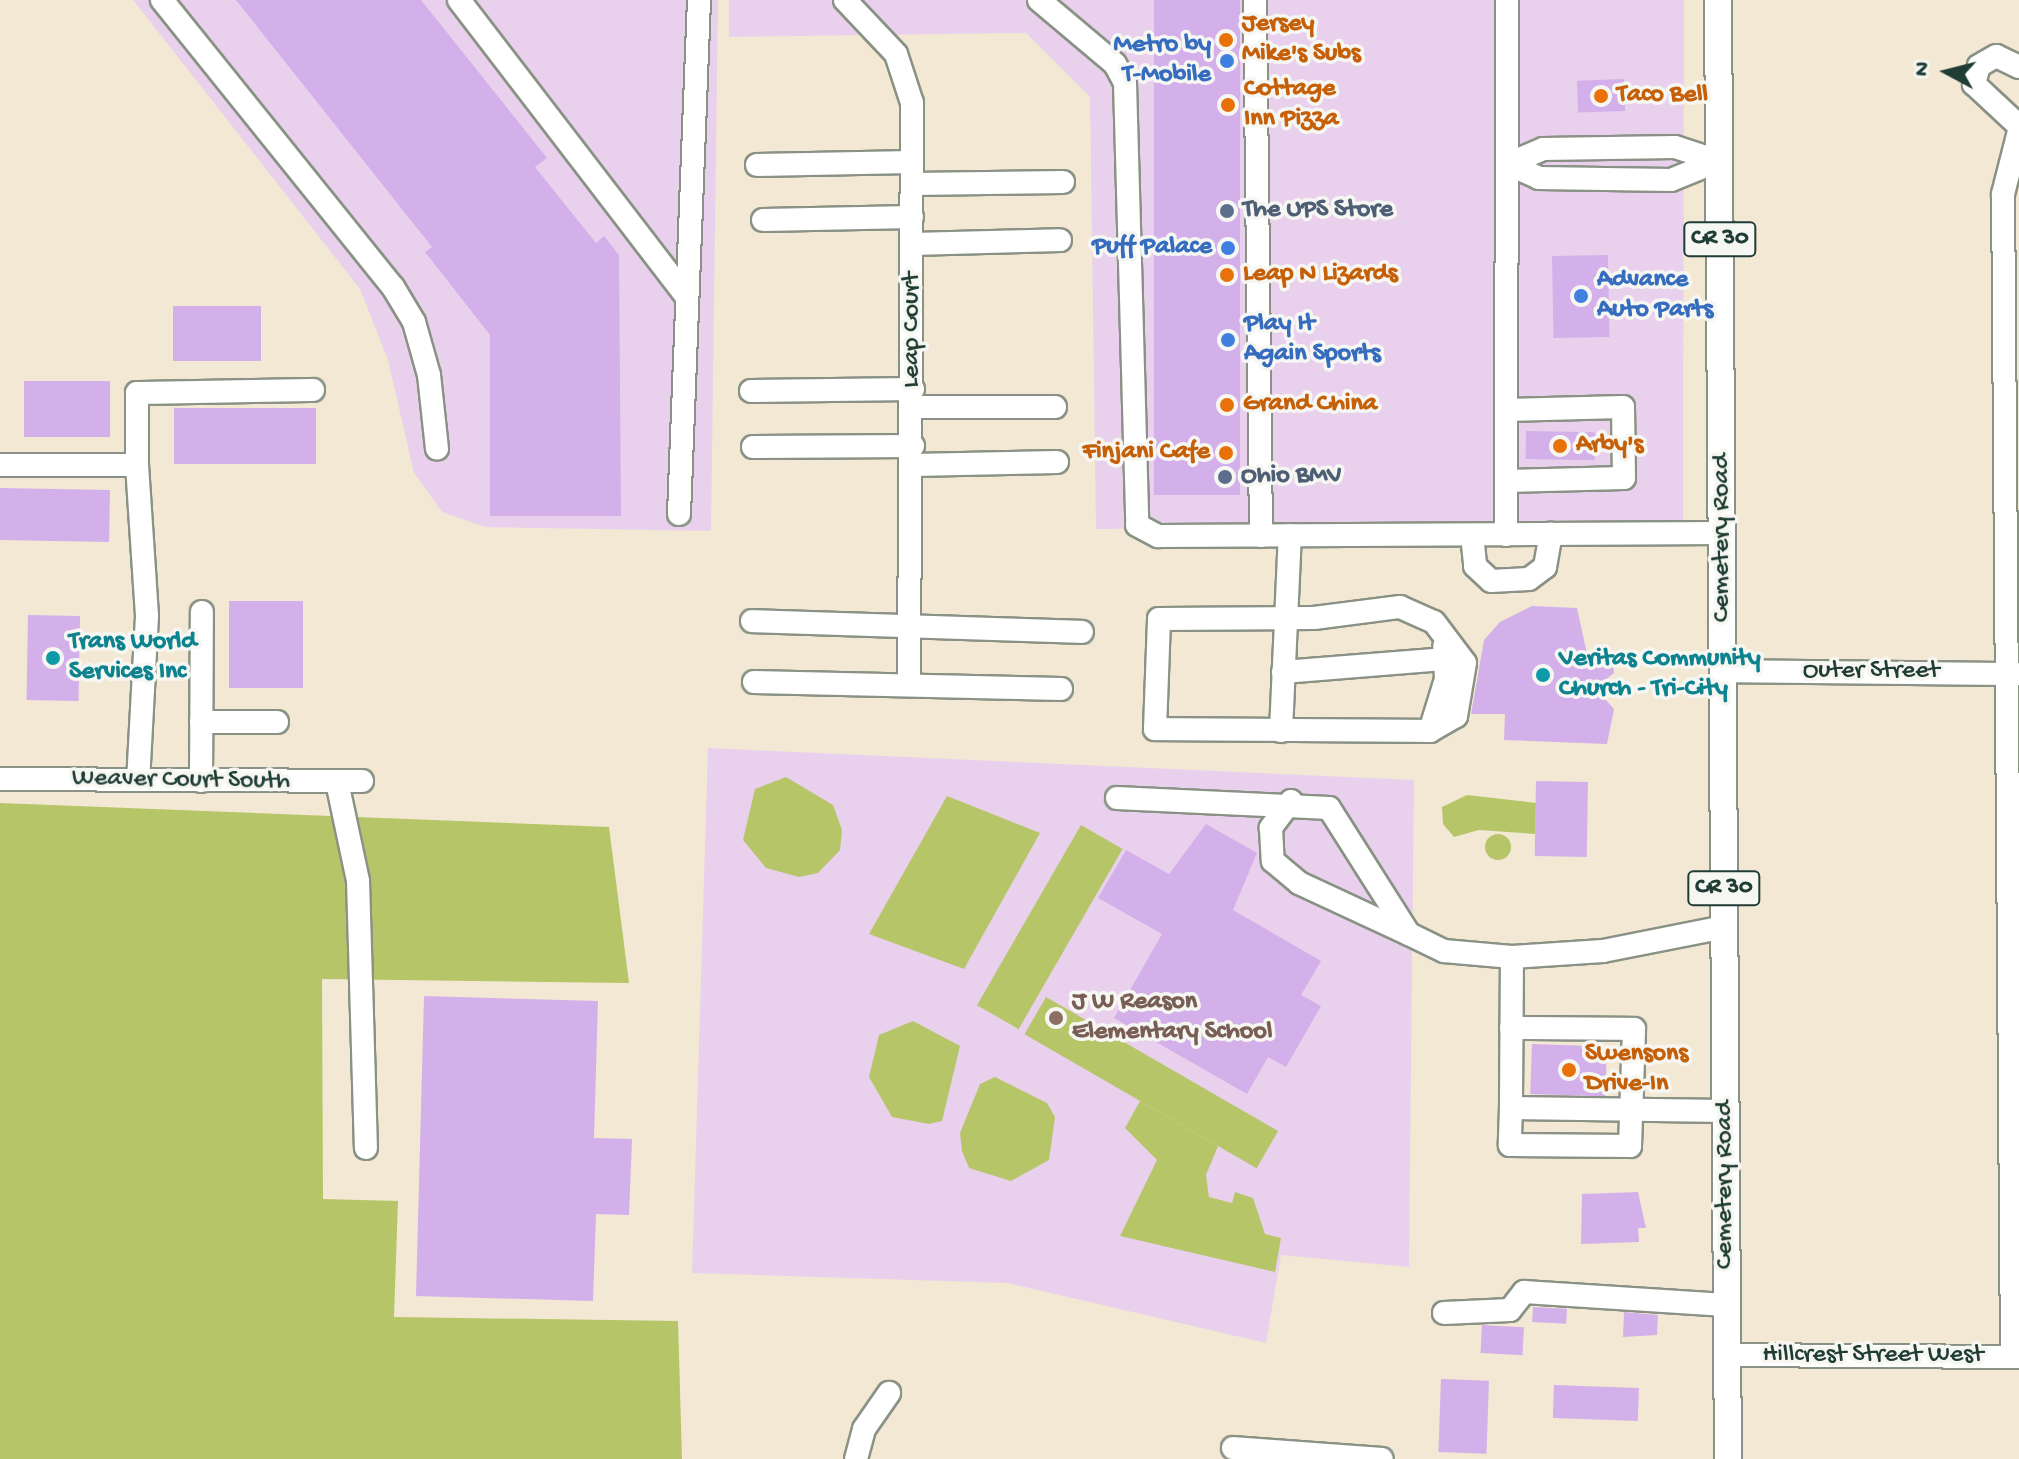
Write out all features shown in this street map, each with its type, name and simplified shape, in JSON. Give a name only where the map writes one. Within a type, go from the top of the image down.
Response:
[{"type":"main road","name":"Cemetery Road","points":[[1718,0],[1728,1459]]},
{"type":"street","points":[[162,0],[393,287],[414,322],[429,375],[437,449]]},
{"type":"street","points":[[459,0],[684,293]]},
{"type":"street","points":[[679,514],[684,293],[692,240],[699,0]]},
{"type":"street","name":"Leap Court","points":[[845,0],[909,77],[913,398],[909,685]]},
{"type":"street","points":[[1039,0],[1115,64],[1125,83],[1137,525],[1158,536],[1723,533]]},
{"type":"street","points":[[1255,0],[1261,536]]},
{"type":"street","points":[[1506,535],[1507,0]]},
{"type":"street","points":[[2015,1357],[2013,674],[2003,194],[2019,128],[1974,84],[1979,66],[1996,56],[2019,67]]},
{"type":"street","points":[[1508,164],[1543,149],[1675,147],[1718,161]]},
{"type":"street","points":[[1508,164],[1539,178],[1671,180],[1718,161]]},
{"type":"street","points":[[757,165],[1063,182]]},
{"type":"street","points":[[763,220],[912,217]]},
{"type":"street","points":[[912,244],[1060,240]]},
{"type":"street","points":[[138,780],[147,616],[137,465],[137,393],[313,390]]},
{"type":"street","points":[[751,391],[1055,407]]},
{"type":"street","points":[[1506,410],[1623,407],[1624,478],[1506,481]]},
{"type":"street","points":[[753,447],[1057,462]]},
{"type":"street","points":[[0,465],[137,465]]},
{"type":"street","points":[[1472,535],[1475,566],[1491,581],[1529,579],[1545,567],[1551,534]]},
{"type":"street","points":[[1281,731],[1290,535]]},
{"type":"street","points":[[1400,607],[1441,629],[1465,663],[1465,696],[1456,716],[1430,731],[1155,729],[1159,619],[1285,619],[1400,607]]},
{"type":"street","points":[[201,781],[202,612]]},
{"type":"street","points":[[752,621],[1082,632]]},
{"type":"street","points":[[1430,731],[1446,659],[1441,629]]},
{"type":"street","points":[[1283,672],[1446,659]]},
{"type":"street","name":"Outer Street","points":[[1722,671],[2013,674]]},
{"type":"street","points":[[754,682],[1061,689]]},
{"type":"street","points":[[201,722],[277,722]]},
{"type":"street","name":"Weaver Court South","points":[[0,779],[362,781]]},
{"type":"street","points":[[337,782],[358,881],[366,1148]]},
{"type":"street","points":[[1117,798],[1291,801],[1329,808],[1409,934]]},
{"type":"street","points":[[1291,801],[1271,828],[1273,861],[1299,883],[1444,951],[1512,957],[1603,951],[1724,927]]},
{"type":"street","points":[[1511,1028],[1634,1029],[1630,1146],[1510,1145],[1511,1108],[1511,1028],[1512,957]]},
{"type":"street","points":[[1511,1108],[1725,1111]]},
{"type":"street","points":[[1444,1313],[1510,1310],[1524,1292],[1726,1305]]},
{"type":"street","name":"Hillcrest Street West","points":[[1728,1355],[2015,1357]]},
{"type":"street","points":[[856,1459],[864,1429],[889,1393]]},
{"type":"street","points":[[1233,1448],[1382,1459]]},
{"type":"shaded area","points":[[133,0],[718,0],[711,531],[485,527],[442,512],[414,473],[388,360],[360,289]]},
{"type":"shaded area","points":[[729,0],[1684,0],[1683,525],[1096,529],[1090,97],[1026,33],[729,37]]},
{"type":"shaded area","name":"J W Reason Elementary School","points":[[708,748],[1414,780],[1409,1267],[1281,1255],[1266,1343],[1007,1283],[692,1273]]},
{"type":"green space","points":[[786,777],[833,805],[842,830],[840,850],[818,873],[799,877],[766,868],[743,840],[755,789]]},
{"type":"green space","points":[[1467,795],[1536,803],[1535,834],[1479,830],[1454,837],[1443,824],[1442,807]]},
{"type":"green space","points":[[947,796],[1040,833],[964,969],[869,934]]},
{"type":"green space","points":[[0,803],[609,827],[629,983],[322,979],[323,1199],[398,1201],[394,1317],[678,1321],[682,1459],[0,1459]]},
{"type":"green space","points":[[1081,825],[1123,849],[1019,1029],[977,1005]]},
{"type":"green space","points":[[1498,834],[1507,838],[1511,847],[1507,856],[1498,860],[1489,856],[1485,847],[1489,838]]},
{"type":"green space","points":[[1046,997],[1278,1131],[1257,1168],[1024,1034]]},
{"type":"green space","points":[[913,1021],[960,1046],[942,1121],[929,1124],[892,1117],[869,1077],[879,1035]]},
{"type":"green space","points":[[995,1077],[1047,1103],[1055,1117],[1049,1160],[1011,1181],[969,1168],[962,1151],[960,1133],[980,1084]]},
{"type":"green space","points":[[1140,1101],[1218,1146],[1206,1175],[1209,1197],[1232,1203],[1235,1192],[1253,1198],[1265,1234],[1281,1238],[1275,1272],[1120,1236],[1157,1160],[1125,1128]]},
{"type":"building","points":[[236,0],[421,0],[547,158],[535,167],[596,243],[604,236],[619,255],[621,516],[490,516],[490,335],[425,252],[432,247]]},
{"type":"building","points":[[1154,0],[1240,0],[1240,495],[1154,495]]},
{"type":"building","name":"Taco Bell","points":[[1624,79],[1625,111],[1578,113],[1577,81]]},
{"type":"building","name":"Advance Auto Parts","points":[[1608,255],[1609,337],[1553,338],[1552,256]]},
{"type":"building","points":[[173,306],[261,306],[261,361],[173,361]]},
{"type":"building","points":[[24,381],[110,381],[110,437],[24,437]]},
{"type":"building","points":[[174,408],[316,408],[316,464],[174,464]]},
{"type":"building","name":"Arby's","points":[[1526,431],[1595,432],[1595,460],[1526,459]]},
{"type":"building","points":[[0,488],[110,490],[109,542],[0,540]]},
{"type":"building","points":[[229,601],[303,601],[303,688],[229,688]]},
{"type":"building","name":"Veritas Community Church - Tri-City","points":[[1532,606],[1577,608],[1587,654],[1612,655],[1614,673],[1605,680],[1613,691],[1604,698],[1614,709],[1607,744],[1504,740],[1505,714],[1471,714],[1484,640],[1500,622]]},
{"type":"building","name":"Trans World Services Inc","points":[[28,615],[80,616],[79,701],[27,700]]},
{"type":"building","points":[[1536,781],[1588,782],[1587,857],[1535,856]]},
{"type":"building","points":[[1206,824],[1257,853],[1233,910],[1321,961],[1301,995],[1321,1006],[1286,1067],[1268,1057],[1247,1094],[1114,1018],[1162,934],[1098,898],[1126,850],[1169,874]]},
{"type":"building","points":[[424,996],[598,1001],[594,1138],[632,1139],[629,1215],[596,1214],[593,1301],[416,1296]]},
{"type":"building","name":"Swensons Drive-In","points":[[1532,1044],[1607,1047],[1605,1097],[1530,1094]]},
{"type":"building","points":[[1638,1192],[1646,1228],[1638,1228],[1639,1242],[1581,1244],[1582,1194]]},
{"type":"building","points":[[1533,1307],[1567,1309],[1566,1324],[1532,1322]]},
{"type":"building","points":[[1624,1312],[1658,1315],[1657,1335],[1623,1337]]},
{"type":"building","points":[[1482,1325],[1524,1327],[1522,1355],[1481,1353]]},
{"type":"building","points":[[1441,1379],[1489,1381],[1486,1454],[1438,1452]]},
{"type":"building","points":[[1554,1385],[1639,1388],[1638,1421],[1553,1418]]},
{"type":"place","name":"Jersey Mike's Subs","points":[[1226,40]]},
{"type":"place","name":"Metro by T-Mobile","points":[[1227,61]]},
{"type":"place","name":"Taco Bell","points":[[1601,96]]},
{"type":"place","name":"Cottage Inn Pizza","points":[[1228,105]]},
{"type":"place","name":"The UPS Store","points":[[1227,211]]},
{"type":"place","name":"Puff Palace","points":[[1228,248]]},
{"type":"place","name":"Leap N Lizards","points":[[1227,275]]},
{"type":"place","name":"Advance Auto Parts","points":[[1581,296]]},
{"type":"place","name":"Play It Again Sports","points":[[1228,340]]},
{"type":"place","name":"Grand China","points":[[1227,405]]},
{"type":"place","name":"Arby's","points":[[1560,446]]},
{"type":"place","name":"Finjani Cafe","points":[[1226,453]]},
{"type":"place","name":"Ohio BMV","points":[[1225,477]]},
{"type":"place","name":"Trans World Services Inc","points":[[53,658]]},
{"type":"place","name":"Veritas Community Church - Tri-City","points":[[1543,675]]},
{"type":"place","name":"J W Reason Elementary School","points":[[1056,1018]]},
{"type":"place","name":"Swensons Drive-In","points":[[1569,1070]]}]
